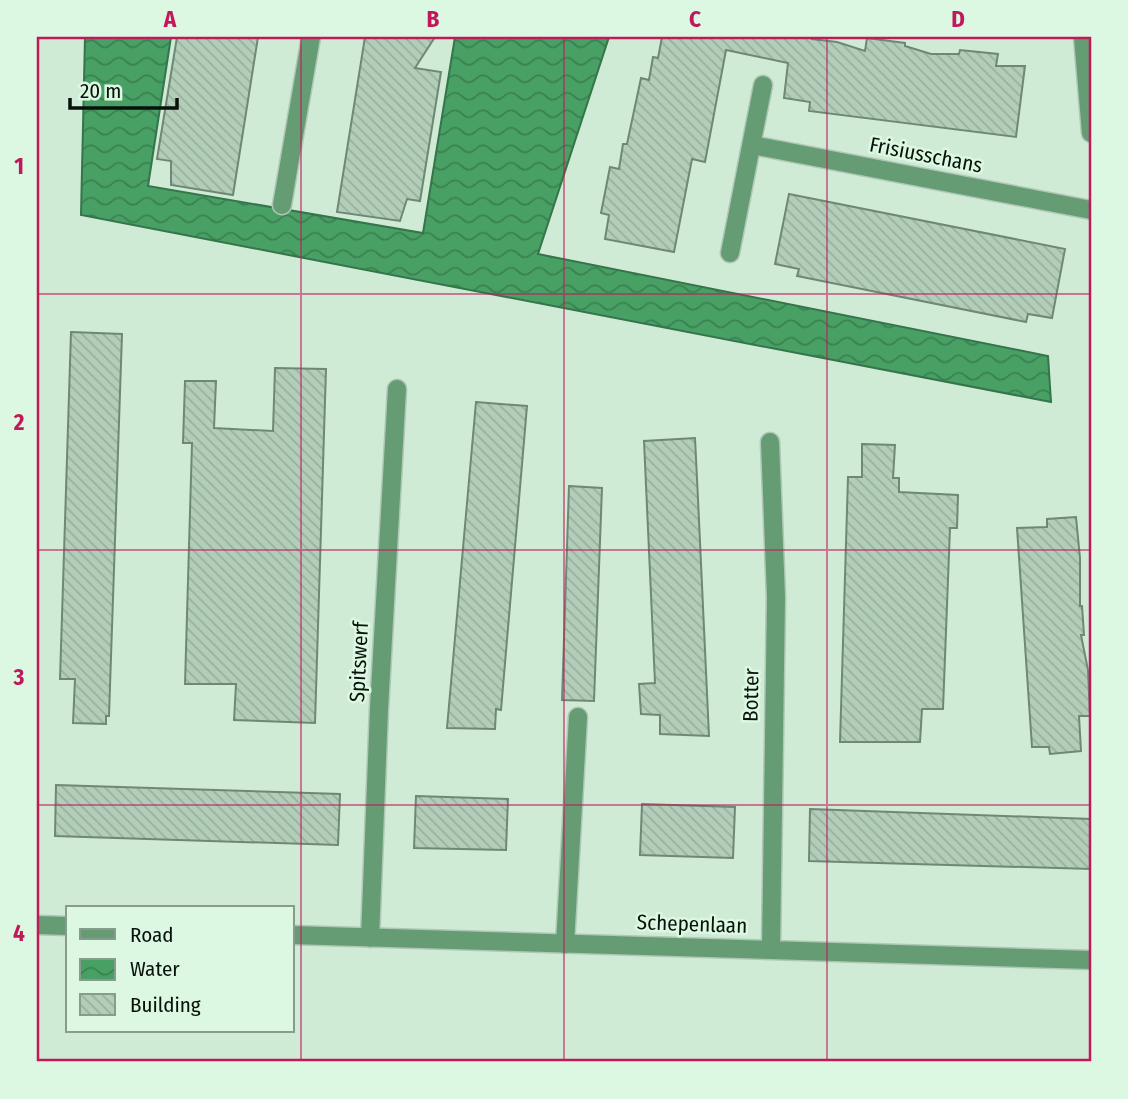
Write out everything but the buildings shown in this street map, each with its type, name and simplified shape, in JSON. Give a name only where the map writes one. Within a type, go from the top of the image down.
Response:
[{"type":"street","points":[[282,205],[311,37]]},
{"type":"street","points":[[1083,37],[1091,133]]},
{"type":"street","points":[[730,253],[763,85]]},
{"type":"street","name":"Frisiusschans","points":[[752,145],[1091,210]]},
{"type":"street","name":"Spitswerf","points":[[370,938],[379,709],[397,389]]},
{"type":"street","name":"Botter","points":[[770,442],[776,597],[771,949]]},
{"type":"street","points":[[565,944],[578,717]]},
{"type":"street","points":[[37,925],[66,926]]},
{"type":"street","name":"Schepenlaan","points":[[294,935],[1091,960]]},
{"type":"water","points":[[85,37],[171,37],[148,186],[423,233],[455,37],[609,37],[538,254],[1048,356],[1051,402],[81,215]]}]
